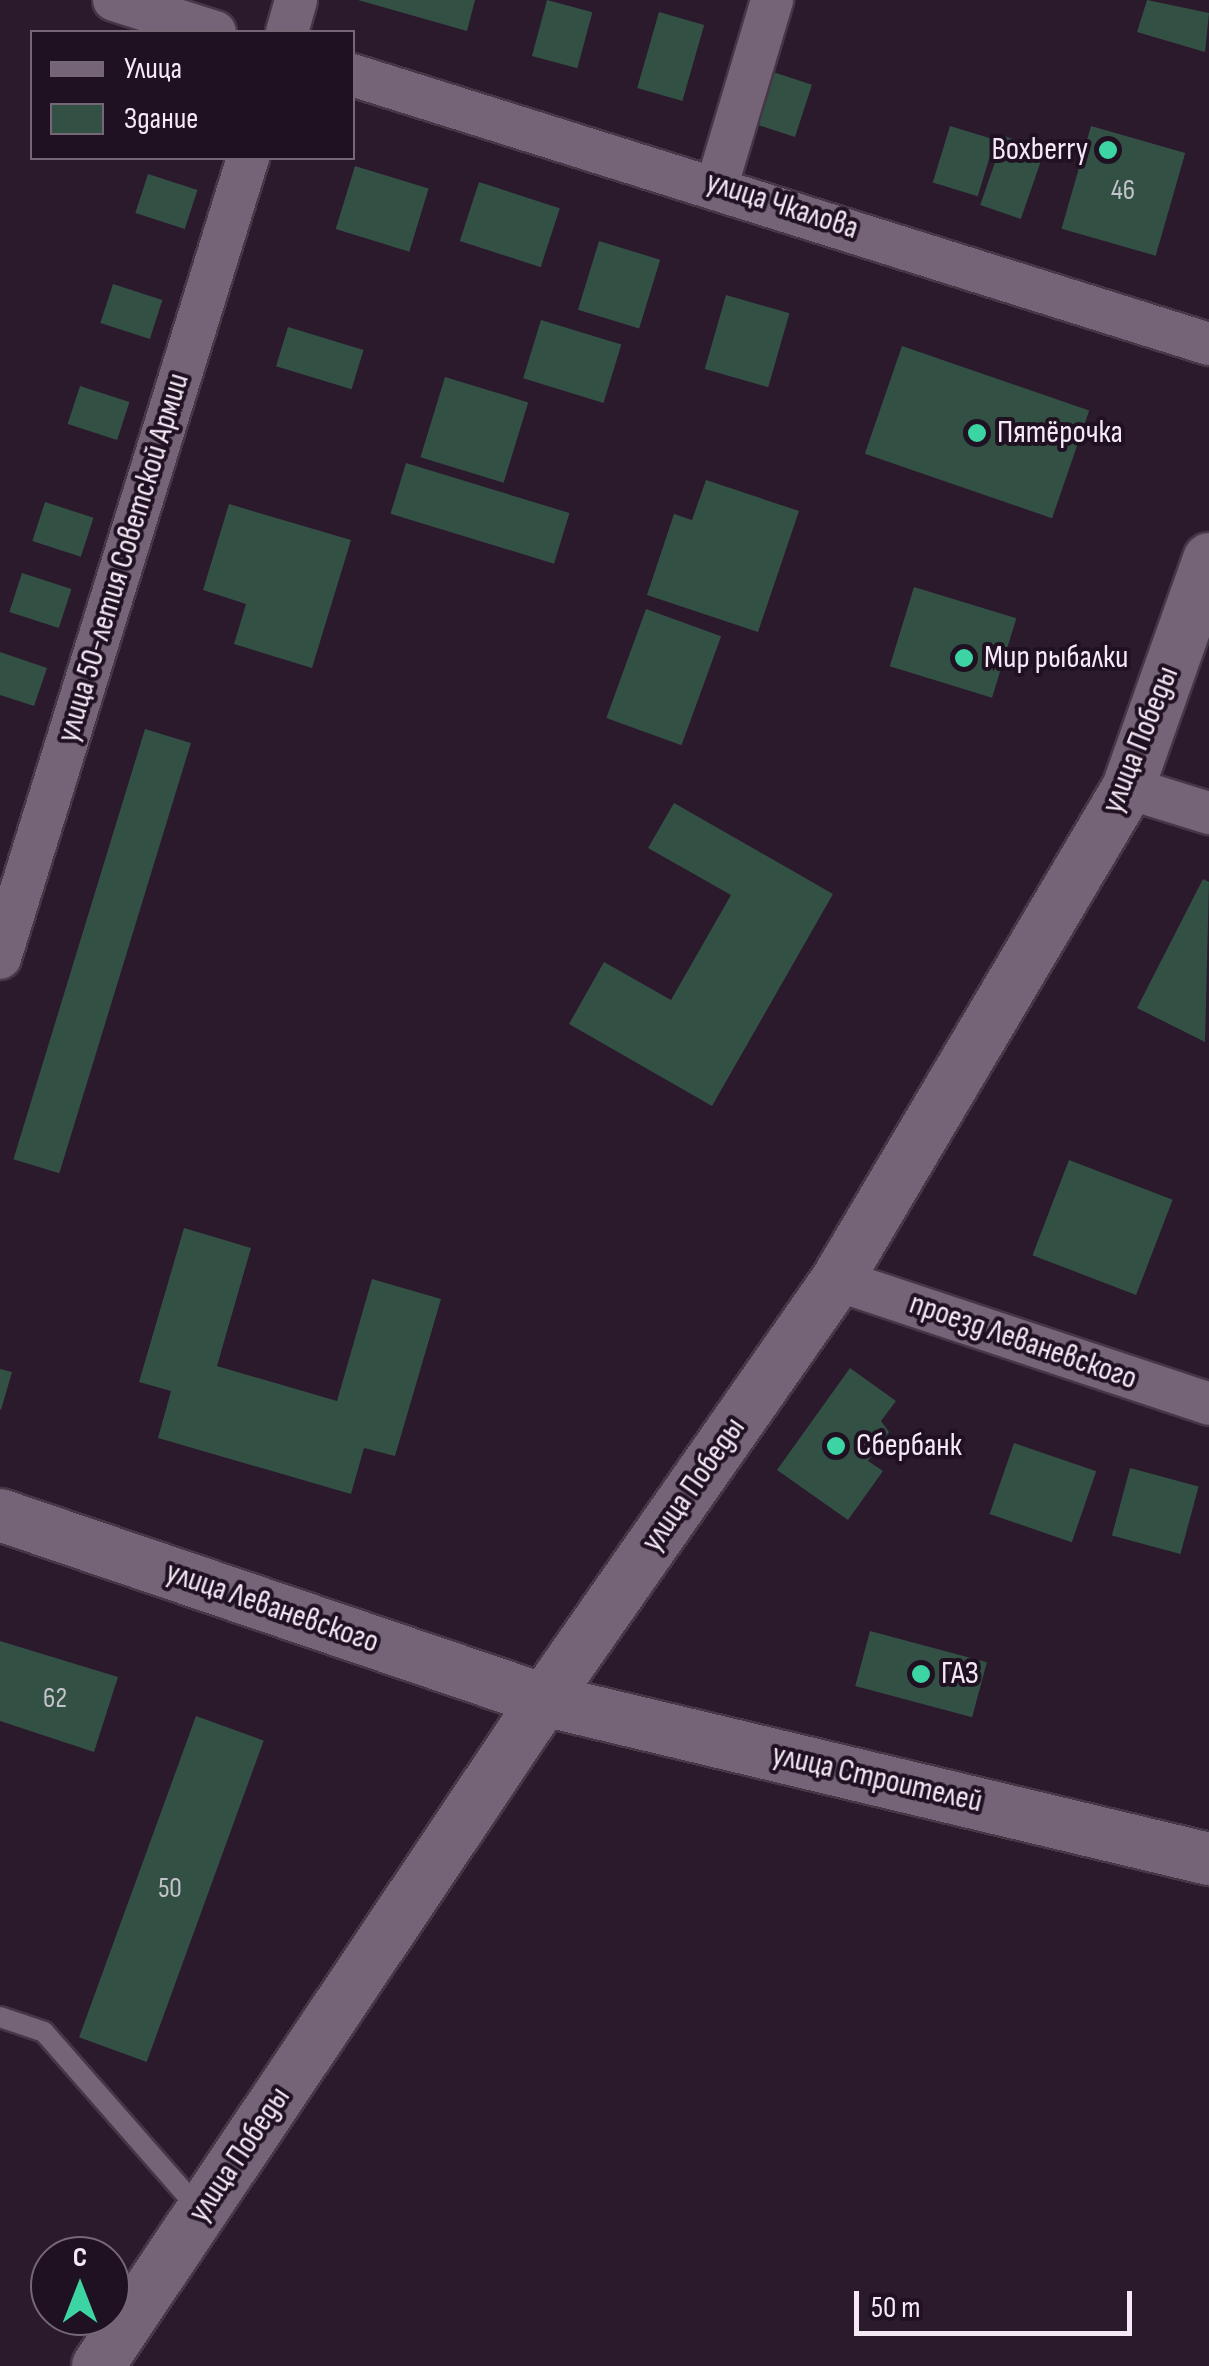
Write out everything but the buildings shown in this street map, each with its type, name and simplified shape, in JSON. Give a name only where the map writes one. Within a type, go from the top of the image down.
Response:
[{"type":"street","points":[[114,0],[209,30]]},
{"type":"street","points":[[287,30],[296,0]]},
{"type":"street","points":[[717,185],[772,0]]},
{"type":"street","name":"улица Чкалова","points":[[355,76],[717,185],[1209,344]]},
{"type":"street","name":"улица 50-летия Советской Армии","points":[[0,958],[247,160]]},
{"type":"street","name":"улица Победы","points":[[98,2366],[544,1700],[837,1280],[1128,788],[1209,559]]},
{"type":"street","points":[[1128,788],[1209,814]]},
{"type":"street","name":"проезд Леваневского","points":[[837,1280],[1209,1404]]},
{"type":"street","name":"улица Леваневского","points":[[0,1515],[544,1700]]},
{"type":"street","name":"улица Строителей","points":[[544,1700],[1209,1858]]},
{"type":"lane","points":[[0,2017],[44,2032],[202,2212]]},
{"type":"place","name":"Boxberry","points":[[1108,150]]},
{"type":"place","name":"Пятёрочка","points":[[977,433]]},
{"type":"place","name":"Мир рыбалки","points":[[964,658]]},
{"type":"place","name":"Сбербанк","points":[[836,1446]]},
{"type":"place","name":"ГАЗ","points":[[921,1674]]}]
